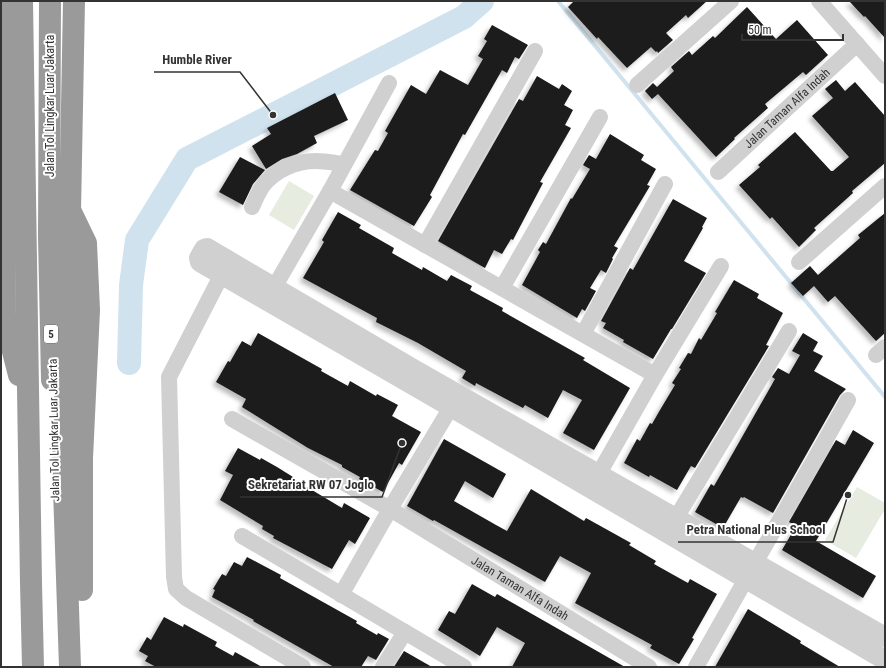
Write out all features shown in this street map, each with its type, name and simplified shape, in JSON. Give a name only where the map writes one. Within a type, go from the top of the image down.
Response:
[{"type":"highway","points":[[4,1],[5,320],[28,411]]},
{"type":"highway","name":"Jalan Tol Lingkar Luar Jakarta","points":[[22,1],[30,583],[33,667]]},
{"type":"highway","name":"Jalan Tol Lingkar Luar Jakarta","points":[[50,1],[49,236],[66,665]]},
{"type":"highway","points":[[66,665],[63,460],[68,317],[74,1]]},
{"type":"street","points":[[637,85],[731,1]]},
{"type":"street","points":[[819,1],[885,76]]},
{"type":"street","name":"Jalan Taman Alfa Indah","points":[[718,172],[857,44]]},
{"type":"street","points":[[425,245],[535,50]]},
{"type":"street","points":[[270,294],[330,191],[389,83]]},
{"type":"street","points":[[502,288],[600,117]]},
{"type":"street","points":[[252,207],[268,180],[286,167],[302,162],[317,161],[344,164]]},
{"type":"street","points":[[583,334],[665,184]]},
{"type":"street","points":[[799,262],[885,186]]},
{"type":"street","points":[[330,191],[656,375]]},
{"type":"street","points":[[885,637],[750,571],[595,481],[415,370],[270,294],[222,274],[199,261],[199,258],[205,248],[270,294],[451,407],[595,481],[676,518],[750,571],[885,660]]},
{"type":"street","points":[[595,481],[721,266]]},
{"type":"street","points":[[222,274],[169,377],[174,577],[176,589],[186,598],[303,667]]},
{"type":"street","points":[[676,518],[789,331]]},
{"type":"street","points":[[696,667],[848,400]]},
{"type":"street","points":[[341,595],[451,407]]},
{"type":"street","name":"Jalan Taman Alfa Indah","points":[[232,419],[390,509],[649,667]]},
{"type":"street","points":[[242,536],[464,667]]},
{"type":"street","points":[[383,667],[405,632]]},
{"type":"shaded area","points":[[289,181],[314,196],[294,230],[269,215]]},
{"type":"shaded area","points":[[857,487],[885,503],[885,509],[856,558],[825,540]]},
{"type":"building","points":[[574,1],[707,1],[688,18],[686,15],[666,33],[673,40],[658,53],[651,47],[627,68],[598,37],[597,39],[568,7]]},
{"type":"building","points":[[849,1],[885,1],[885,38],[865,16],[864,17]]},
{"type":"building","points":[[747,7],[776,39],[797,20],[828,55],[806,75],[803,72],[765,104],[768,108],[734,138],[735,139],[716,157],[658,94],[652,99],[645,91],[653,83],[657,87],[674,71],[671,67],[689,51],[692,55],[713,36],[715,38]]},
{"type":"building","points":[[492,25],[528,45],[519,59],[515,57],[507,73],[502,70],[465,135],[463,134],[430,195],[432,197],[414,226],[350,190],[375,150],[378,151],[388,133],[385,131],[411,85],[426,94],[440,70],[468,85],[483,59],[478,56],[487,41],[484,39]]},
{"type":"building","points":[[537,76],[559,89],[562,84],[572,91],[564,105],[573,110],[565,125],[571,128],[540,182],[543,183],[513,240],[511,239],[502,254],[494,250],[485,268],[438,241],[519,99],[523,101]]},
{"type":"building","points":[[836,80],[845,91],[855,82],[885,116],[885,163],[852,191],[853,193],[814,228],[816,230],[799,247],[772,217],[770,219],[739,185],[760,167],[758,165],[795,132],[831,171],[833,171],[849,157],[812,116],[833,98],[825,89]]},
{"type":"building","points":[[335,93],[348,120],[314,136],[317,143],[297,154],[282,159],[266,169],[252,146],[271,134],[267,128]]},
{"type":"building","points":[[610,134],[644,155],[641,160],[656,169],[647,185],[650,186],[614,246],[618,248],[606,273],[601,270],[590,288],[596,291],[585,311],[582,309],[577,318],[522,285],[540,252],[538,250],[543,242],[546,244],[571,198],[572,199],[590,169],[583,165],[589,155],[596,159]]},
{"type":"building","points":[[240,157],[265,170],[253,184],[243,205],[219,192]]},
{"type":"building","points":[[673,199],[707,218],[684,261],[706,273],[653,359],[623,342],[624,340],[603,328],[606,323],[601,321],[630,268],[633,270]]},
{"type":"building","points":[[338,212],[361,225],[359,228],[394,248],[392,253],[422,270],[423,267],[447,281],[451,275],[472,286],[470,290],[503,308],[502,311],[585,358],[583,360],[630,388],[594,450],[563,433],[582,400],[563,390],[548,418],[525,405],[523,408],[476,383],[475,386],[462,378],[466,371],[418,343],[376,322],[377,318],[303,278],[324,242],[322,240]]},
{"type":"building","points":[[885,213],[885,333],[876,341],[835,296],[828,302],[814,286],[803,296],[791,283],[810,266],[818,275],[860,238],[858,235]]},
{"type":"building","points":[[734,280],[759,294],[757,298],[783,313],[766,345],[769,346],[695,468],[691,466],[677,490],[624,463],[637,439],[640,441],[650,423],[652,424],[675,385],[672,383],[681,369],[679,368],[688,353],[691,354],[699,338],[701,340],[717,313],[715,312]]},
{"type":"building","points":[[258,333],[322,369],[321,371],[348,386],[350,381],[376,396],[377,394],[398,405],[392,416],[421,432],[402,465],[399,463],[383,492],[359,479],[360,477],[342,467],[342,465],[308,448],[242,407],[246,399],[216,382],[242,341],[251,346]]},
{"type":"building","points":[[803,333],[818,342],[813,351],[823,356],[814,371],[846,389],[840,395],[773,513],[744,497],[741,497],[723,528],[695,512],[711,484],[714,486],[725,467],[775,379],[772,377],[778,368],[789,374],[800,355],[792,351]]},
{"type":"building","points":[[853,430],[874,443],[816,541],[876,576],[863,598],[782,550],[796,526],[789,522],[836,440],[845,445]]},
{"type":"building","points":[[444,439],[506,474],[493,498],[465,481],[454,501],[496,525],[507,531],[531,489],[584,521],[586,518],[631,543],[629,545],[656,561],[654,564],[688,583],[690,579],[717,594],[692,638],[694,639],[679,664],[650,648],[652,645],[575,603],[591,573],[560,556],[545,582],[407,506]]},
{"type":"building","points":[[238,448],[277,467],[293,477],[292,478],[342,508],[344,503],[370,518],[355,544],[349,540],[332,569],[273,538],[274,536],[262,529],[263,526],[220,500],[233,475],[225,471]]},
{"type":"building","points":[[247,557],[281,575],[280,578],[357,621],[356,623],[377,635],[378,633],[389,639],[376,660],[368,656],[361,667],[334,667],[212,597],[215,590],[213,589],[222,574],[226,576],[234,562],[242,566]]},
{"type":"building","points":[[472,584],[495,597],[497,594],[625,667],[512,667],[525,643],[497,627],[480,656],[438,630],[449,611],[455,614]]},
{"type":"building","points":[[748,609],[801,641],[800,643],[840,667],[715,667]]},
{"type":"building","points":[[164,617],[183,627],[184,624],[217,642],[215,646],[233,656],[235,652],[262,667],[156,667],[145,661],[148,656],[139,651],[147,637],[151,640]]},
{"type":"building","points":[[404,651],[432,667],[394,667]]},
{"type":"waterway","points":[[129,363],[131,285],[137,240],[187,159],[464,17],[482,1]]},
{"type":"waterway","points":[[558,1],[885,397]]},
{"type":"place","name":"Humble River","points":[[273,115]]},
{"type":"place","name":"Sekretariat RW 07 Joglo","points":[[402,443]]},
{"type":"place","name":"Petra National Plus School","points":[[848,495]]}]
